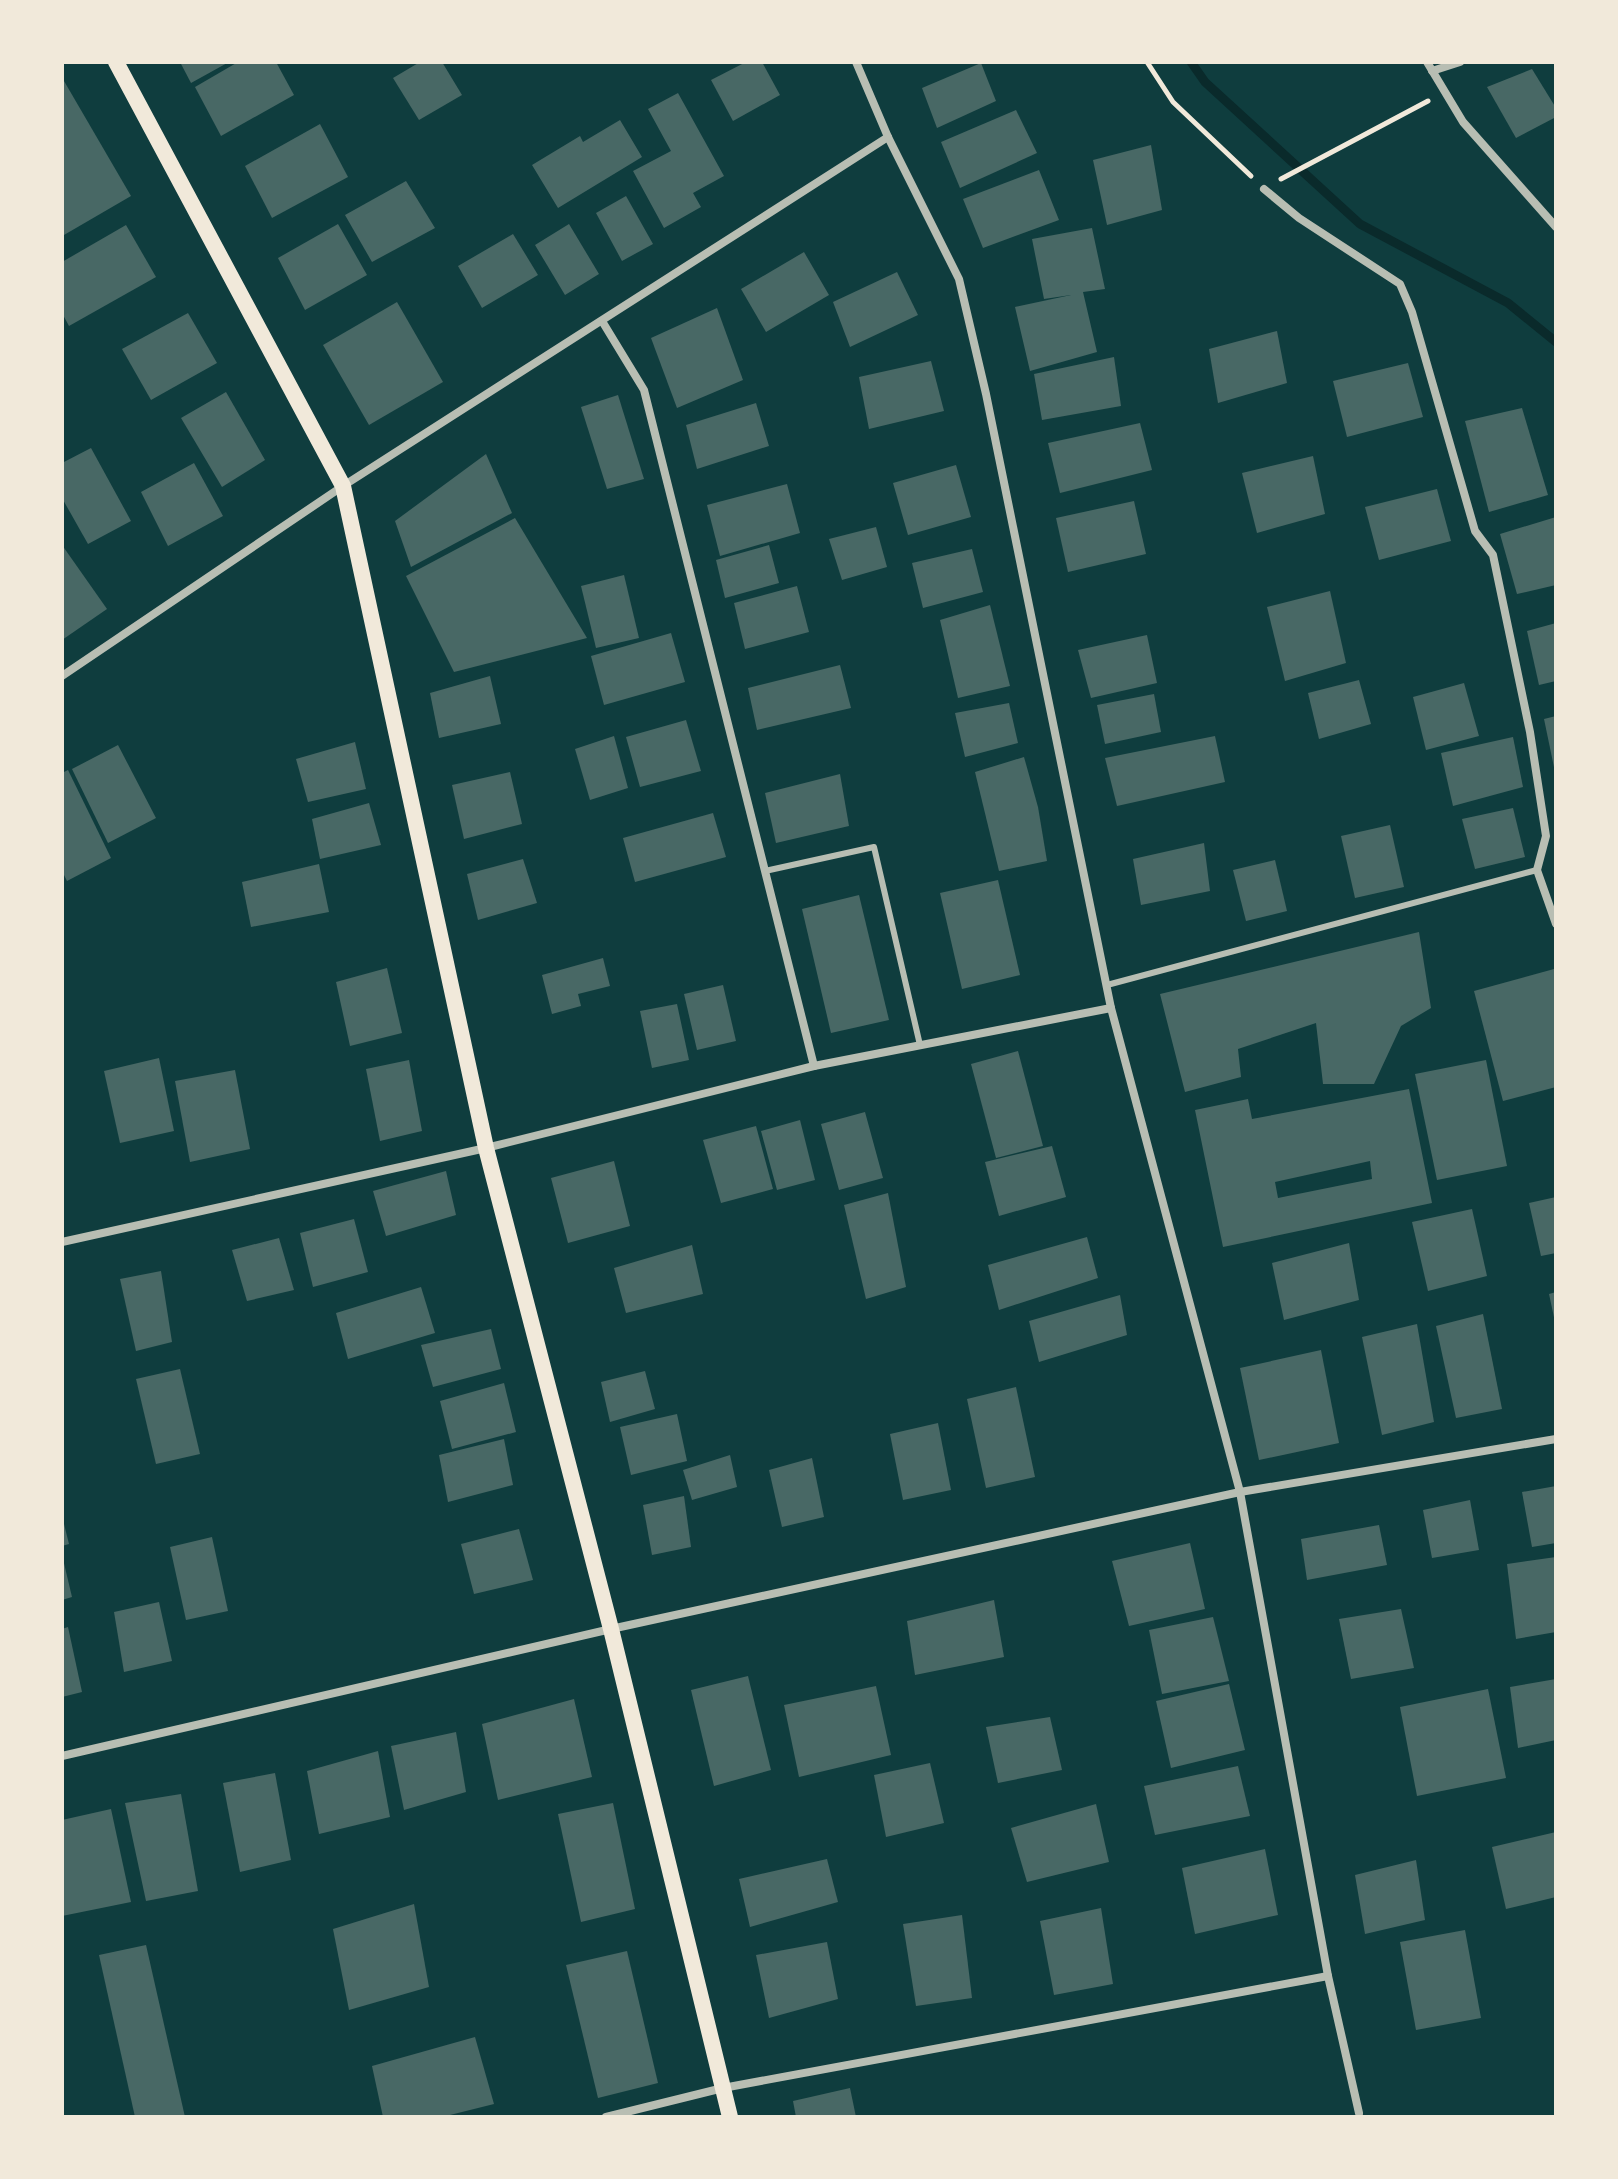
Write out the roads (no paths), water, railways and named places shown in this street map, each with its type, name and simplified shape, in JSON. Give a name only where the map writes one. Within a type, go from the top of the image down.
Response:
[{"type":"main road","points":[[116,62],[343,486],[486,1148],[611,1629],[730,2117]]},
{"type":"street","points":[[856,62],[888,137],[959,279],[986,394],[1111,1008],[1240,1492],[1328,1976],[1359,2113]]},
{"type":"street","points":[[1460,62],[1429,66],[1463,122],[1556,227]]},
{"type":"street","points":[[62,676],[343,486],[888,137]]},
{"type":"street","points":[[1264,189],[1299,218],[1400,284],[1412,312],[1475,531],[1493,555],[1530,732],[1546,836],[1537,870],[1556,924]]},
{"type":"street","points":[[602,321],[644,390],[814,1066]]},
{"type":"street","points":[[62,1242],[486,1148],[814,1066],[1111,1008]]},
{"type":"street","points":[[62,1756],[611,1629],[1240,1492],[1556,1439]]},
{"type":"street","points":[[606,2117],[723,2088],[1328,1976]]},
{"type":"lane","points":[[765,871],[874,847],[920,1045]]},
{"type":"lane","points":[[1107,985],[1537,870]]},
{"type":"waterway","points":[[1191,62],[1205,82],[1360,224],[1508,303],[1556,342]]}]
